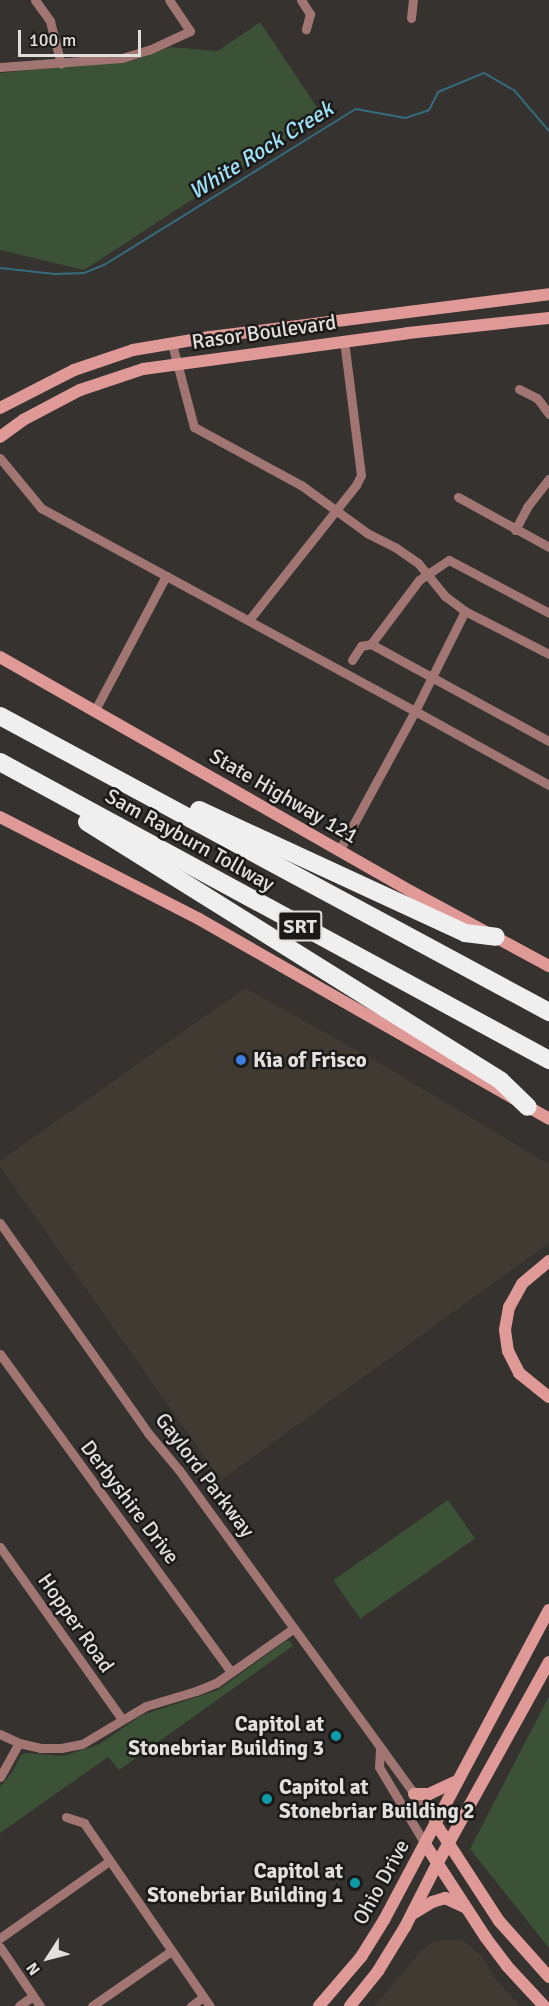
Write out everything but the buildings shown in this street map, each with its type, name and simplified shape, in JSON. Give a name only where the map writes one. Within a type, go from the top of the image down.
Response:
[{"type":"highway","name":"Sam Rayburn Tollway","points":[[0,716],[549,1012]]},
{"type":"highway","name":"Sam Rayburn Tollway","points":[[0,762],[549,1060]]},
{"type":"highway","points":[[102,771],[169,795],[465,933],[496,937]]},
{"type":"highway","points":[[53,790],[77,816],[501,1081],[528,1107]]},
{"type":"main road","name":"Rasor Boulevard","points":[[0,408],[74,370],[133,350],[549,294]]},
{"type":"main road","name":"Rasor Boulevard","points":[[0,437],[23,420],[80,390],[144,369],[344,341],[549,318]]},
{"type":"main road","name":"State Highway 121","points":[[0,657],[339,851],[549,966]]},
{"type":"main road","points":[[0,817],[199,919],[549,1119]]},
{"type":"main road","points":[[549,1261],[522,1284],[509,1306],[505,1330],[508,1350],[519,1373],[549,1397]]},
{"type":"main road","name":"Ohio Drive","points":[[319,2006],[361,1957],[436,1824],[549,1610]]},
{"type":"main road","name":"Ohio Drive","points":[[350,2006],[378,1971],[414,1913],[437,1864],[549,1662]]},
{"type":"main road","points":[[414,1794],[429,1794],[458,1780]]},
{"type":"main road","name":"Gaylord Parkway","points":[[436,1824],[499,1921],[549,1977]]},
{"type":"main road","name":"Gaylord Parkway","points":[[425,1844],[507,1966],[544,2006]]},
{"type":"main road","points":[[414,1913],[432,1902],[445,1898],[468,1910]]},
{"type":"street","points":[[35,0],[50,21],[61,64]]},
{"type":"street","points":[[0,67],[61,64],[122,57],[150,50],[190,31],[169,0]]},
{"type":"street","points":[[301,0],[310,14],[306,29]]},
{"type":"street","points":[[411,18],[413,0]]},
{"type":"street","points":[[249,620],[361,475],[344,341]]},
{"type":"street","points":[[172,344],[194,427],[301,485],[367,532],[394,547],[428,575],[445,596],[465,611],[549,654]]},
{"type":"street","points":[[519,389],[537,398],[549,414]]},
{"type":"street","points":[[0,458],[41,508],[549,785]]},
{"type":"street","points":[[516,530],[527,507],[549,480]]},
{"type":"street","points":[[458,497],[549,547]]},
{"type":"street","points":[[371,644],[419,580],[449,560],[549,613]]},
{"type":"street","points":[[95,710],[166,576]]},
{"type":"street","points":[[339,851],[415,711],[465,611]]},
{"type":"street","points":[[352,660],[361,646],[371,644],[549,741]]},
{"type":"street","name":"Gaylord Parkway","points":[[0,1223],[148,1434],[178,1470],[436,1824]]},
{"type":"street","name":"Derbyshire Drive","points":[[1,1357],[231,1672]]},
{"type":"street","name":"Hopper Road","points":[[1,1550],[122,1719]]},
{"type":"street","points":[[0,1734],[19,1743],[48,1749],[71,1747],[96,1737],[146,1706],[201,1690],[294,1628]]},
{"type":"street","points":[[0,1777],[19,1743]]},
{"type":"street","name":"Gaylord Parkway","points":[[380,1749],[380,1767],[425,1844]]},
{"type":"street","points":[[66,1817],[84,1823],[210,2006]]},
{"type":"street","points":[[0,1938],[109,1861]]},
{"type":"street","points":[[0,1947],[40,2006]]},
{"type":"street","points":[[92,2006],[171,1951]]},
{"type":"street","points":[[20,2006],[33,1996]]},
{"type":"street","points":[[191,2006],[203,1997]]},
{"type":"shaded area","points":[[245,988],[369,1057],[549,1164],[549,1243],[221,1480],[0,1167],[0,1161]]},
{"type":"shaded area","points":[[443,1940],[462,1940],[481,1955],[496,1980],[521,2006],[375,2006],[421,1951],[431,1943]]},
{"type":"green space","points":[[260,22],[322,115],[84,270],[0,250],[0,73],[135,60],[170,47],[218,51]]},
{"type":"green space","points":[[448,1500],[475,1539],[360,1619],[333,1580]]},
{"type":"green space","points":[[286,1641],[290,1641],[293,1646],[119,1770],[108,1757],[0,1833],[0,1787],[13,1771],[21,1755],[26,1753],[63,1756],[98,1745],[142,1715],[218,1690]]},
{"type":"green space","points":[[549,1696],[549,1948],[470,1849]]},
{"type":"waterway","name":"White Rock Creek","points":[[0,268],[55,274],[84,273],[104,265],[356,109],[405,118],[429,110],[438,92],[484,73],[514,90],[549,131]]},
{"type":"place","name":"Kia of Frisco","points":[[241,1060]]},
{"type":"place","name":"Capitol at Stonebriar Building 3","points":[[336,1736]]},
{"type":"place","name":"Capitol at Stonebriar Building 2","points":[[267,1799]]},
{"type":"place","name":"Capitol at Stonebriar Building 1","points":[[355,1883]]}]
